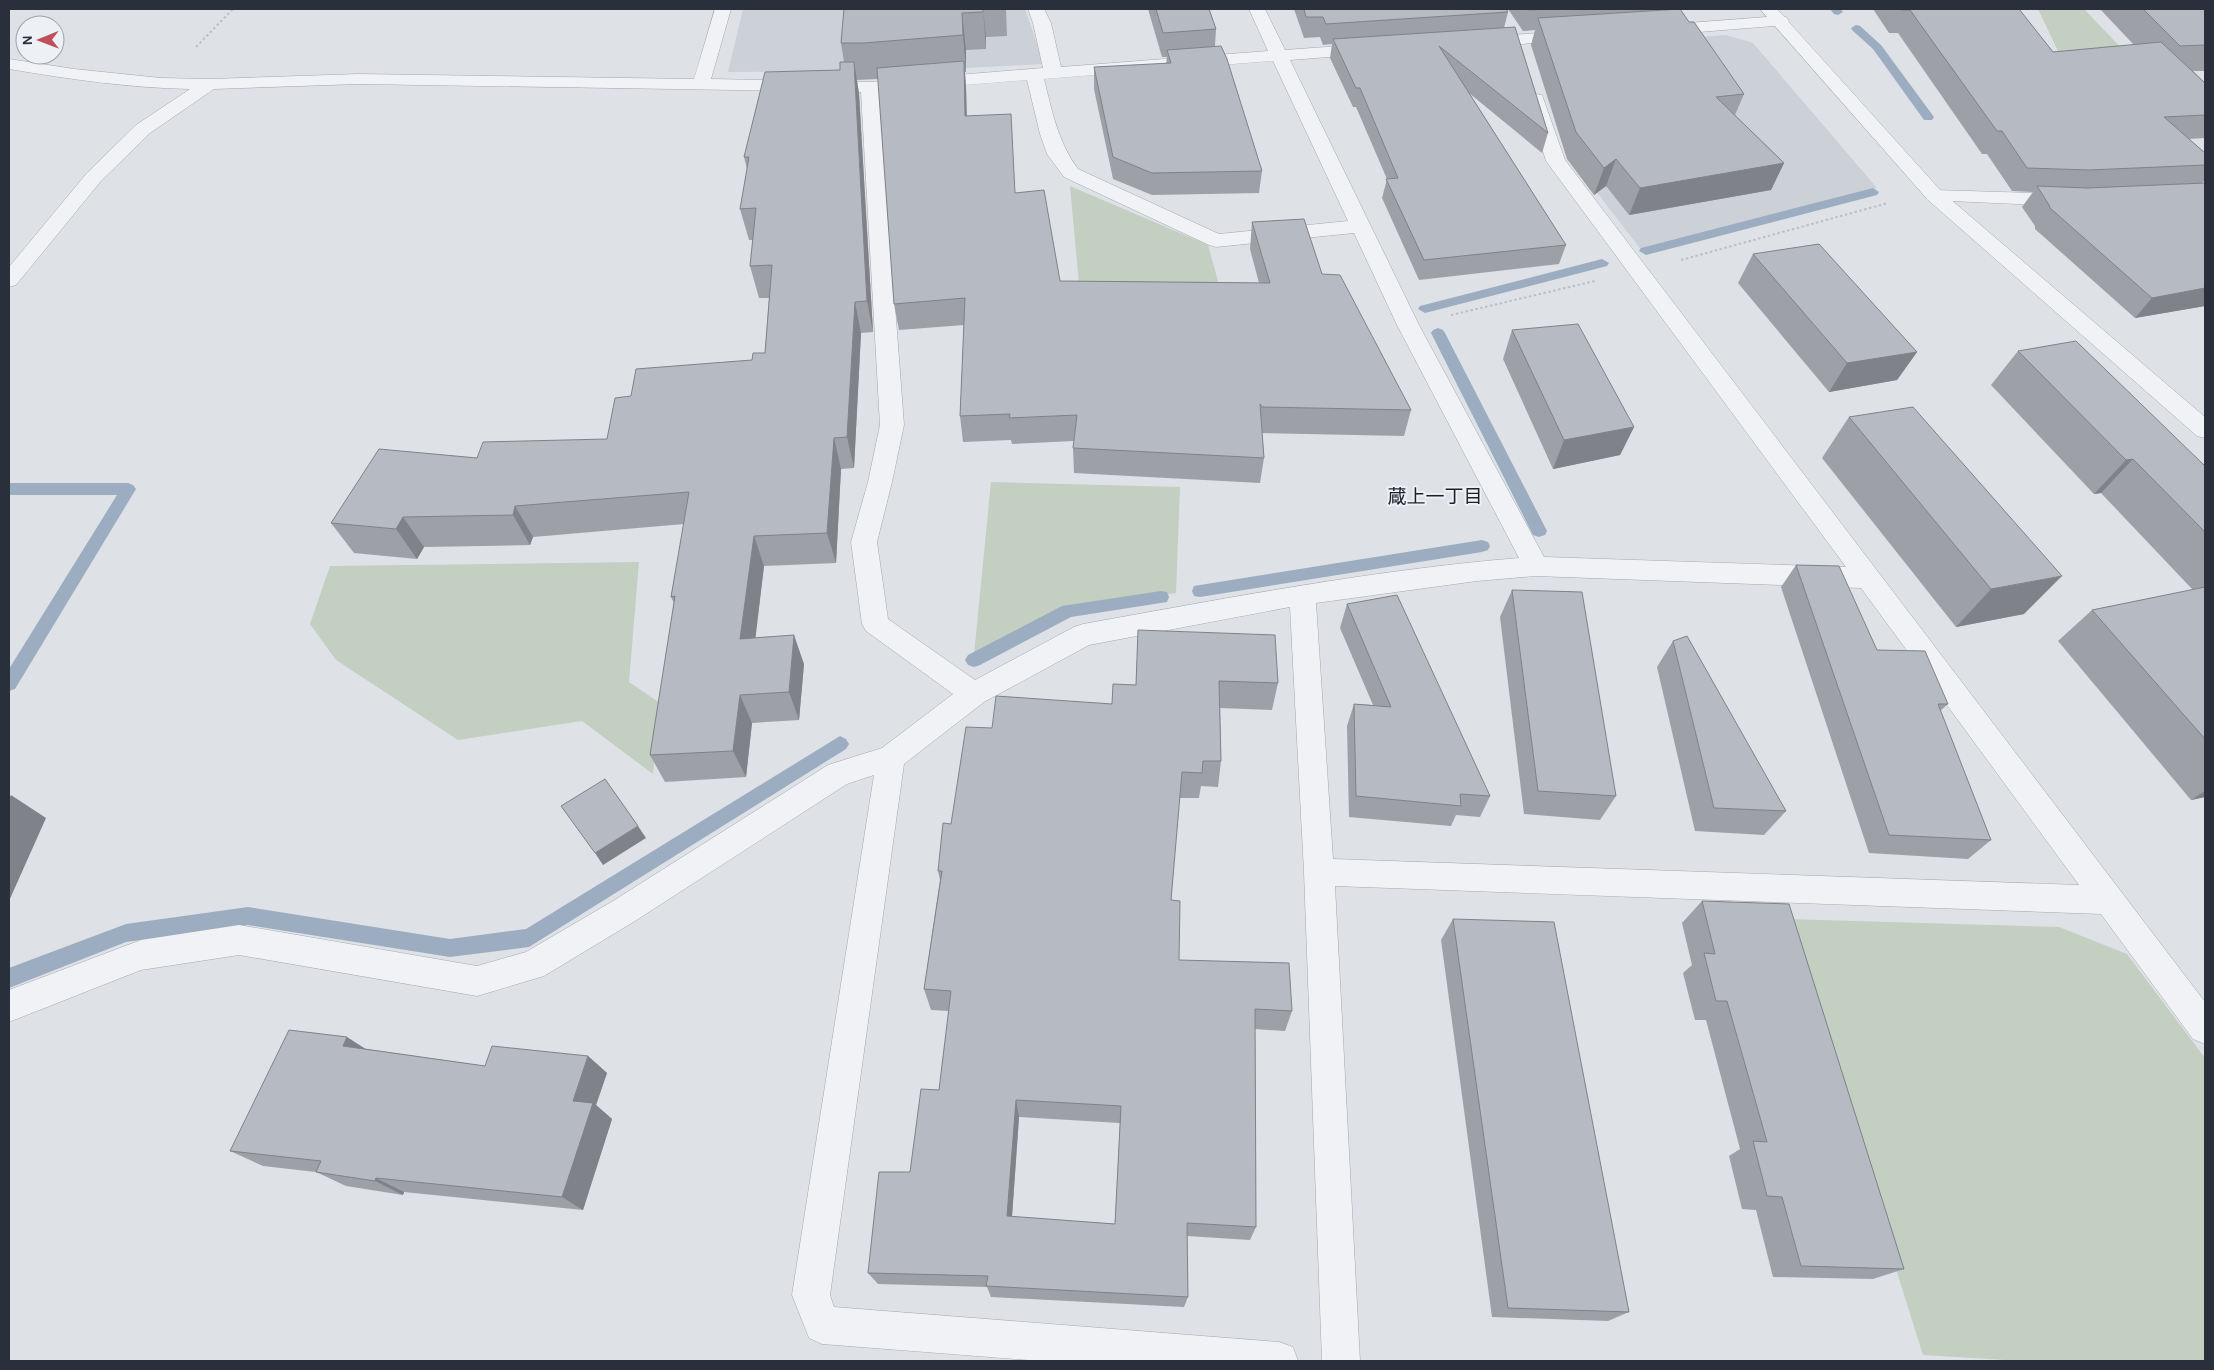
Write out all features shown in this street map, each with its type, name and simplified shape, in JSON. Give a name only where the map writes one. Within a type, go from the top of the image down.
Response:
[{"type":"street","points":[[701,84],[723,9]]},
{"type":"street","points":[[1036,9],[1042,23],[1048,134],[1057,154],[1071,173],[1216,241],[1360,226]]},
{"type":"street","points":[[1257,9],[1408,325],[1536,566]]},
{"type":"street","points":[[1644,31],[1774,15],[1935,196],[2205,430]]},
{"type":"street","points":[[1470,43],[1520,50],[1586,35]]},
{"type":"street","points":[[9,64],[74,74],[161,83],[210,84],[359,79],[870,86],[1383,48]]},
{"type":"street","points":[[1520,50],[1556,162],[2205,1028]]},
{"type":"street","points":[[9,280],[94,177],[143,129],[210,84]]},
{"type":"street","points":[[870,86],[892,425],[880,482],[864,542],[875,624],[974,694]]},
{"type":"street","points":[[1935,196],[2082,200]]},
{"type":"street","points":[[9,1006],[43,991],[141,955],[239,940],[477,981],[533,965],[624,911],[838,774],[891,758],[974,694],[1083,635],[1302,595],[1477,571],[1536,566],[1866,578]]},
{"type":"street","points":[[1302,595],[1320,872],[1341,1361]]},
{"type":"street","points":[[891,758],[811,1295],[822,1325],[1279,1361]]},
{"type":"street","points":[[1320,872],[2109,900]]},
{"type":"shaded area","points":[[743,9],[1025,9],[1044,64],[905,71],[728,72]]},
{"type":"shaded area","points":[[1726,35],[1753,43],[1877,188],[1642,251],[1572,160],[1539,51]]},
{"type":"green space","points":[[2038,9],[2084,9],[2125,52],[2058,51]]},
{"type":"green space","points":[[1070,186],[1208,245],[1221,292],[1080,295]]},
{"type":"green space","points":[[991,482],[1180,487],[1176,593],[1065,609],[974,655]]},
{"type":"green space","points":[[639,562],[629,682],[660,703],[653,774],[582,721],[458,740],[336,660],[310,624],[330,566]]},
{"type":"green space","points":[[1786,919],[2059,927],[2127,954],[2205,1058],[2205,1361],[2022,1361],[1923,1355]]},
{"type":"building","points":[[844,9],[983,9],[983,12],[962,13],[963,35],[864,43],[841,43]]},
{"type":"building","points":[[1156,9],[1209,9],[1216,29],[1163,33]]},
{"type":"building","points":[[1304,9],[1506,9],[1508,12],[1326,24],[1323,17],[1306,17]]},
{"type":"building","points":[[1680,9],[1689,22],[1694,22],[1744,94],[1716,97],[1784,163],[1640,188],[1616,159],[1604,168],[1576,132],[1538,18]]},
{"type":"building","points":[[1900,9],[2019,9],[2053,52],[2161,42],[2205,83],[2205,115],[2164,117],[2205,153],[2205,165],[2089,170],[2027,168],[2002,131],[1997,131],[1910,10]]},
{"type":"building","points":[[2143,9],[2205,9],[2205,45],[2180,46]]},
{"type":"building","points":[[1515,27],[1548,133],[1439,46],[1566,245],[1424,260],[1386,179],[1398,178],[1360,88],[1356,88],[1333,39]]},
{"type":"building","points":[[1221,46],[1227,59],[1262,171],[1152,173],[1113,157],[1094,67],[1171,63],[1167,50]]},
{"type":"building","points":[[964,61],[965,116],[1011,114],[1015,193],[1044,190],[1060,281],[1270,283],[1252,222],[1304,219],[1322,274],[1340,275],[1411,410],[1262,407],[1260,404],[1264,458],[1073,448],[1077,415],[1009,418],[1010,414],[960,416],[965,298],[894,304],[877,68]]},
{"type":"building","points":[[840,62],[854,62],[867,301],[855,302],[847,437],[834,438],[827,533],[754,536],[740,639],[794,635],[789,692],[740,695],[733,751],[650,755],[675,596],[671,597],[689,492],[515,506],[513,515],[403,517],[396,529],[331,523],[379,449],[477,458],[483,442],[607,439],[615,398],[631,396],[636,369],[752,360],[753,353],[765,353],[772,265],[750,266],[756,208],[740,209],[749,157],[744,157],[765,72],[840,70]]},
{"type":"building","points":[[2205,183],[2205,288],[2152,298],[2050,208],[2037,186],[2087,188]]},
{"type":"building","points":[[1819,244],[1917,352],[1847,363],[1753,254]]},
{"type":"building","points":[[1578,324],[1634,427],[1564,440],[1512,330]]},
{"type":"building","points":[[2076,341],[2205,466],[2205,532],[2133,459],[2126,460],[2018,351]]},
{"type":"building","points":[[1913,407],[2062,576],[1991,589],[1849,417]]},
{"type":"building","points":[[1796,565],[1839,566],[1877,650],[1925,651],[1948,704],[1938,704],[1991,840],[1889,835]]},
{"type":"building","points":[[2205,587],[2205,739],[2092,610]]},
{"type":"building","points":[[1512,590],[1582,592],[1616,796],[1538,791]]},
{"type":"building","points":[[1397,595],[1490,796],[1460,794],[1461,806],[1356,796],[1354,704],[1391,707],[1347,604]]},
{"type":"building","points":[[1138,630],[1275,635],[1278,683],[1219,681],[1221,761],[1203,761],[1202,773],[1182,772],[1171,900],[1180,901],[1179,960],[1289,963],[1292,1011],[1255,1009],[1256,1227],[1187,1223],[1188,1297],[986,1286],[988,1276],[868,1273],[879,1172],[910,1172],[921,1089],[939,1090],[951,991],[924,989],[942,871],[938,871],[943,823],[951,824],[966,727],[992,728],[996,696],[1112,704],[1113,684],[1136,685]],"holes":[[[1016,1100],[1121,1106],[1115,1224],[1007,1216]]]},
{"type":"building","points":[[1687,636],[1786,811],[1714,808],[1673,641]]},
{"type":"building","points":[[605,779],[638,826],[595,853],[561,806]]},
{"type":"building","points":[[1702,901],[1789,904],[1904,1269],[1801,1266],[1782,1197],[1767,1196],[1753,1141],[1767,1142],[1727,1001],[1716,1001],[1704,953],[1715,954]]},
{"type":"building","points":[[1453,919],[1554,922],[1629,1312],[1508,1308]]},
{"type":"building","points":[[289,1030],[347,1037],[343,1046],[485,1066],[492,1046],[588,1056],[573,1101],[593,1103],[562,1197],[376,1178],[375,1181],[316,1172],[321,1161],[230,1151]]},
{"type":"waterway","points":[[1835,9],[1838,12]]},
{"type":"waterway","points":[[1856,28],[1877,47],[1928,117]]},
{"type":"waterway","points":[[1646,251],[1873,192]]},
{"type":"waterway","points":[[1425,309],[1602,263]]},
{"type":"waterway","points":[[1438,333],[1539,531]]},
{"type":"waterway","points":[[9,489],[128,489],[9,684]]},
{"type":"waterway","points":[[1200,591],[1482,546]]},
{"type":"waterway","points":[[974,660],[1068,611],[1161,597]]},
{"type":"waterway","points":[[9,978],[126,933],[248,916],[450,948],[529,938],[840,744]]},
{"type":"district","name":"蔵上一丁目","points":[[1435,497]]}]
